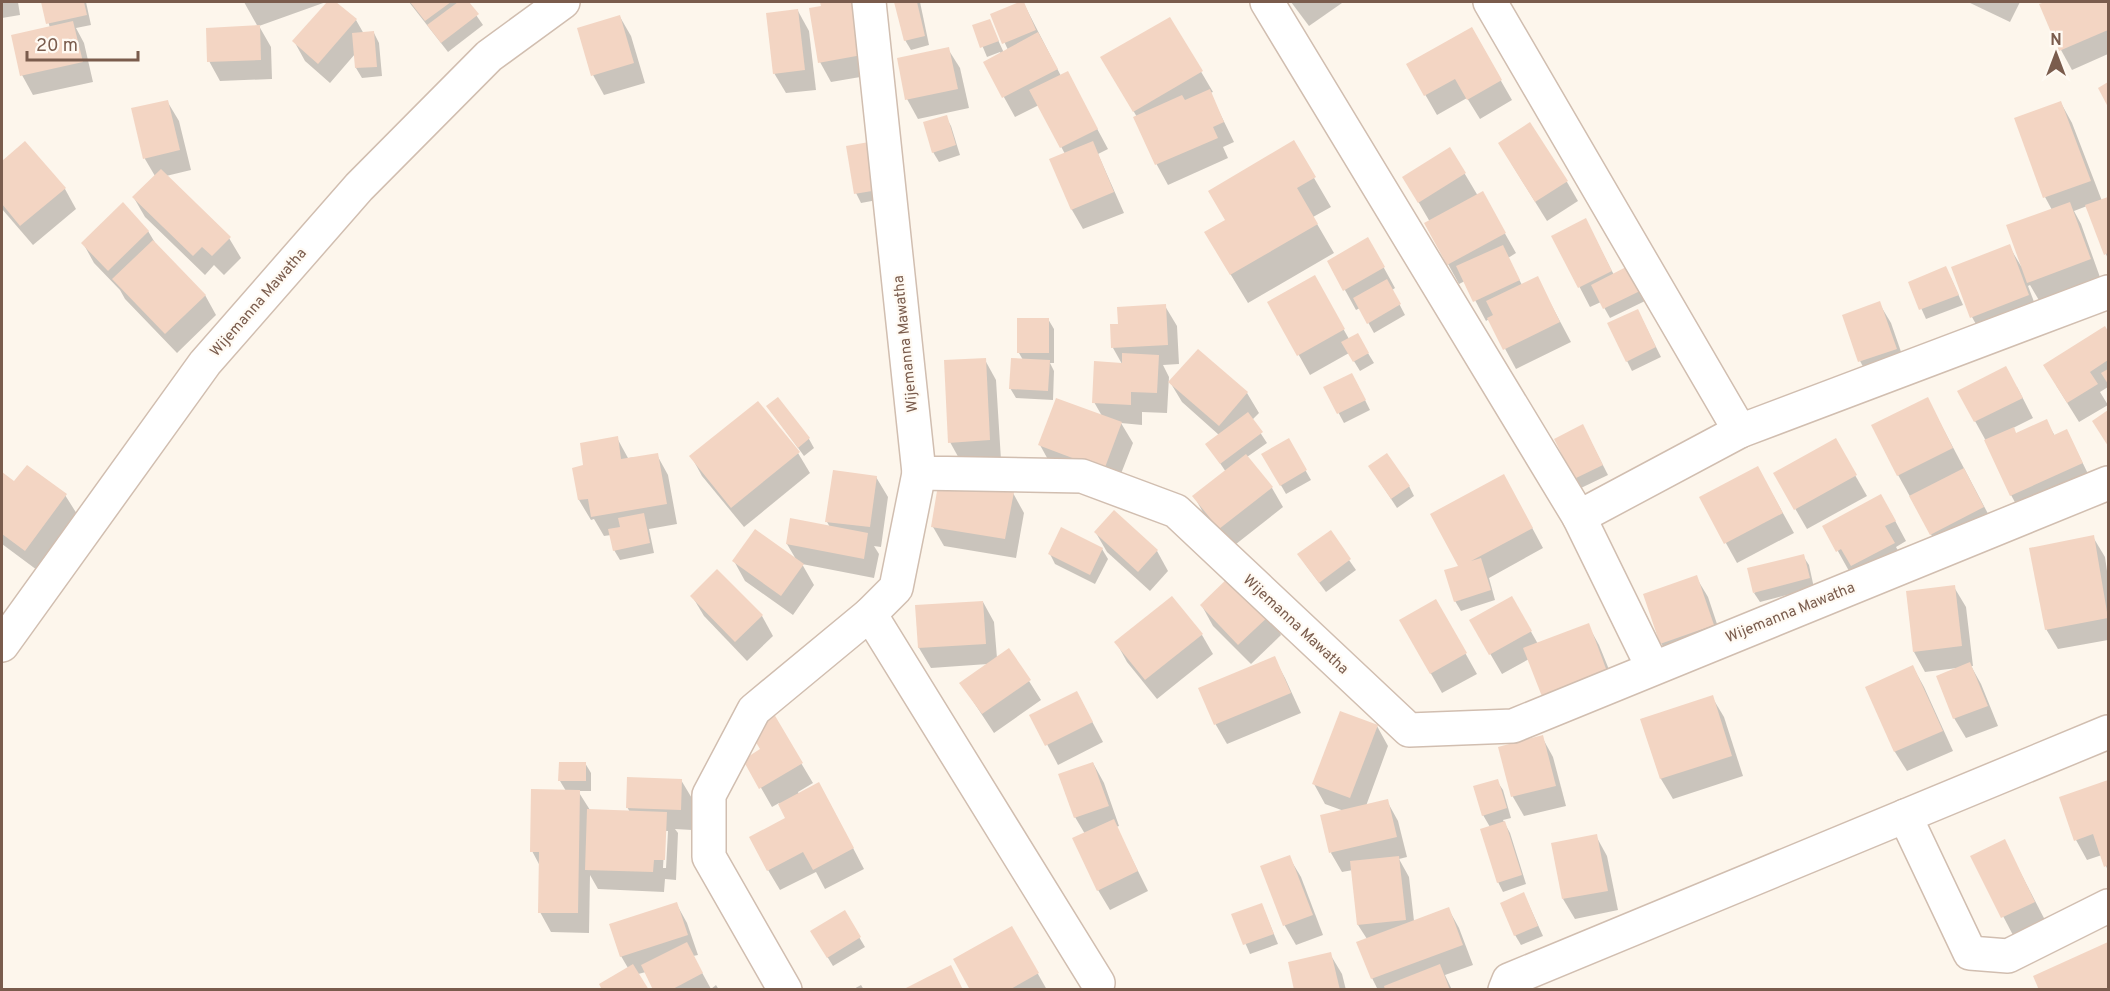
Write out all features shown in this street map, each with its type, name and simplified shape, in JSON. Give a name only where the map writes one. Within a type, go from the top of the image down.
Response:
[{"type":"street","name":"Wijemanna Mawatha","points":[[2,645],[205,363],[375,171],[489,56],[563,2]]},
{"type":"street","name":"Wijemanna Mawatha","points":[[868,2],[919,473],[1082,476],[1176,511],[1409,730],[1513,726],[2109,483]]},
{"type":"street","points":[[1267,2],[1579,517],[1653,668]]},
{"type":"street","points":[[1490,2],[1740,431]]},
{"type":"street","points":[[1579,517],[1740,431],[2109,292]]},
{"type":"street","points":[[785,990],[709,857],[709,795],[754,710],[870,614],[896,588],[919,473]]},
{"type":"street","points":[[870,614],[1098,983]]},
{"type":"street","points":[[1505,990],[1509,980],[2109,732]]},
{"type":"street","points":[[1905,816],[1970,953],[2008,956],[2109,906]]},
{"type":"building","points":[[41,2],[84,2],[87,15],[46,24]]},
{"type":"building","points":[[327,2],[336,2],[357,19],[318,64],[292,41]]},
{"type":"building","points":[[410,2],[451,2],[425,21]]},
{"type":"building","points":[[458,2],[469,2],[479,14],[441,43],[427,25]]},
{"type":"building","points":[[820,2],[853,2],[862,55],[818,63],[809,8],[821,6]]},
{"type":"building","points":[[894,2],[917,2],[925,36],[904,41]]},
{"type":"building","points":[[1024,2],[1036,30],[1002,44],[990,14]]},
{"type":"building","points":[[2045,2],[2108,2],[2108,30],[2059,51],[2039,4]]},
{"type":"building","points":[[798,9],[805,70],[773,74],[766,13]]},
{"type":"building","points":[[620,15],[634,63],[591,76],[577,28]]},
{"type":"building","points":[[1170,17],[1203,71],[1133,112],[1100,57]]},
{"type":"building","points":[[990,19],[999,41],[980,48],[972,25]]},
{"type":"building","points":[[73,21],[83,62],[20,76],[11,35]]},
{"type":"building","points":[[260,25],[261,60],[207,62],[206,28]]},
{"type":"building","points":[[1472,27],[1502,80],[1467,100],[1455,79],[1424,96],[1406,64]]},
{"type":"building","points":[[374,31],[377,67],[355,68],[352,33]]},
{"type":"building","points":[[1038,32],[1058,69],[1002,98],[983,62]]},
{"type":"building","points":[[949,47],[958,89],[905,100],[897,58]]},
{"type":"building","points":[[1068,71],[1098,129],[1060,148],[1029,90]]},
{"type":"building","points":[[2108,82],[2108,107],[2098,88]]},
{"type":"building","points":[[1210,89],[1224,122],[1213,127],[1218,138],[1155,165],[1133,117],[1182,95],[1185,100]]},
{"type":"building","points":[[168,100],[180,150],[143,159],[131,108]]},
{"type":"building","points":[[2061,101],[2091,181],[2043,198],[2014,118]]},
{"type":"building","points":[[947,115],[956,145],[932,153],[923,122]]},
{"type":"building","points":[[1530,122],[1568,181],[1535,202],[1498,143]]},
{"type":"building","points":[[1294,140],[1316,177],[1297,188],[1318,224],[1230,275],[1204,232],[1225,220],[1208,191]]},
{"type":"building","points":[[25,141],[66,188],[20,226],[2,204],[2,161]]},
{"type":"building","points":[[875,141],[884,189],[854,194],[846,146]]},
{"type":"building","points":[[1093,141],[1114,192],[1071,210],[1049,159]]},
{"type":"building","points":[[1450,147],[1466,173],[1418,203],[1402,177]]},
{"type":"building","points":[[161,169],[231,237],[212,256],[202,247],[193,256],[132,197]]},
{"type":"building","points":[[1483,191],[1506,233],[1447,265],[1424,223]]},
{"type":"building","points":[[2108,197],[2108,253],[2104,255],[2085,205]]},
{"type":"building","points":[[123,202],[149,231],[108,271],[81,243]]},
{"type":"building","points":[[2070,202],[2091,259],[2027,283],[2006,225]]},
{"type":"building","points":[[1586,218],[1612,271],[1578,288],[1551,236]]},
{"type":"building","points":[[1368,237],[1385,267],[1343,291],[1327,261]]},
{"type":"building","points":[[153,240],[206,295],[165,334],[112,279]]},
{"type":"building","points":[[2010,244],[2029,295],[1970,318],[1951,267]]},
{"type":"building","points":[[1503,245],[1520,280],[1473,302],[1456,266]]},
{"type":"building","points":[[1628,266],[1640,291],[1603,309],[1591,285]]},
{"type":"building","points":[[1946,266],[1959,295],[1919,310],[1908,282]]},
{"type":"building","points":[[1315,275],[1345,329],[1297,356],[1267,302]]},
{"type":"building","points":[[1538,276],[1560,322],[1503,350],[1487,318],[1493,315],[1486,301]]},
{"type":"building","points":[[1387,279],[1401,304],[1367,324],[1353,298]]},
{"type":"building","points":[[1880,301],[1897,349],[1858,362],[1842,315]]},
{"type":"building","points":[[1166,304],[1168,345],[1111,348],[1110,324],[1118,324],[1117,307]]},
{"type":"building","points":[[1638,309],[1656,347],[1626,362],[1607,323]]},
{"type":"building","points":[[1017,318],[1049,318],[1049,353],[1017,353]]},
{"type":"building","points":[[2105,326],[2108,331],[2108,360],[2090,372],[2098,384],[2067,403],[2043,365]]},
{"type":"building","points":[[1358,333],[1369,353],[1353,362],[1341,342]]},
{"type":"building","points":[[1198,349],[1248,392],[1219,426],[1168,382]]},
{"type":"building","points":[[1122,353],[1159,355],[1157,393],[1131,392],[1131,405],[1092,403],[1094,361],[1122,363]]},
{"type":"building","points":[[986,358],[990,440],[948,443],[944,360]]},
{"type":"building","points":[[1011,358],[1050,360],[1048,391],[1009,389]]},
{"type":"building","points":[[2006,366],[2023,398],[1974,422],[1957,391]]},
{"type":"building","points":[[2108,369],[2108,384],[2101,373]]},
{"type":"building","points":[[1352,373],[1366,400],[1337,414],[1323,387]]},
{"type":"building","points":[[778,397],[810,438],[798,448],[766,406]]},
{"type":"building","points":[[1928,397],[1953,448],[1897,476],[1871,425]]},
{"type":"building","points":[[1056,398],[1122,422],[1104,470],[1038,445]]},
{"type":"building","points":[[758,401],[800,452],[731,508],[689,456]]},
{"type":"building","points":[[2108,410],[2108,446],[2092,421]]},
{"type":"building","points":[[1248,412],[1263,432],[1220,464],[1205,444]]},
{"type":"building","points":[[2047,419],[2054,435],[2067,429],[2083,463],[2010,496],[1984,440],[2014,427],[2016,433]]},
{"type":"building","points":[[1583,424],[1603,465],[1574,479],[1554,439]]},
{"type":"building","points":[[618,436],[621,459],[658,453],[667,504],[591,517],[588,499],[578,500],[572,468],[583,465],[580,443]]},
{"type":"building","points":[[1289,438],[1307,470],[1280,486],[1261,454]]},
{"type":"building","points":[[1836,438],[1857,475],[1794,510],[1773,473]]},
{"type":"building","points":[[1387,453],[1410,486],[1391,499],[1368,466]]},
{"type":"building","points":[[1246,454],[1273,487],[1219,529],[1192,496]]},
{"type":"building","points":[[27,465],[67,494],[25,551],[2,534],[2,472],[14,481]]},
{"type":"building","points":[[1758,466],[1783,513],[1724,544],[1699,497]]},
{"type":"building","points":[[1964,468],[1984,507],[1930,535],[1909,496]]},
{"type":"building","points":[[833,470],[877,476],[870,527],[825,522]]},
{"type":"building","points":[[1504,474],[1533,528],[1471,561],[1481,558],[1491,590],[1454,602],[1444,570],[1458,566],[1430,514]]},
{"type":"building","points":[[939,479],[1014,492],[1005,539],[931,527]]},
{"type":"building","points":[[1881,494],[1896,521],[1885,526],[1895,543],[1851,566],[1841,549],[1836,552],[1822,526]]},
{"type":"building","points":[[1114,510],[1158,550],[1138,572],[1094,532]]},
{"type":"building","points":[[644,513],[650,543],[613,551],[608,529],[620,527],[618,518]]},
{"type":"building","points":[[790,518],[868,533],[864,559],[786,544]]},
{"type":"building","points":[[1061,527],[1103,548],[1090,575],[1048,554]]},
{"type":"building","points":[[755,529],[804,564],[781,596],[732,561]]},
{"type":"building","points":[[1331,530],[1351,559],[1319,583],[1297,554]]},
{"type":"building","points":[[2094,535],[2108,618],[2045,630],[2029,548]]},
{"type":"building","points":[[1804,554],[1810,578],[1753,593],[1747,568]]},
{"type":"building","points":[[717,569],[763,615],[735,642],[690,596]]},
{"type":"building","points":[[1232,574],[1271,614],[1238,645],[1200,605]]},
{"type":"building","points":[[1697,575],[1714,625],[1660,644],[1643,594]]},
{"type":"building","points":[[1955,585],[1962,646],[1913,652],[1906,591]]},
{"type":"building","points":[[1172,596],[1203,634],[1145,680],[1114,642]]},
{"type":"building","points":[[1512,596],[1532,631],[1489,655],[1469,620]]},
{"type":"building","points":[[1436,599],[1467,653],[1430,674],[1399,620]]},
{"type":"building","points":[[983,601],[986,644],[918,648],[915,605]]},
{"type":"building","points":[[1589,623],[1608,674],[1543,699],[1523,648]]},
{"type":"building","points":[[1009,648],[1031,680],[982,714],[959,683]]},
{"type":"building","points":[[1275,656],[1291,693],[1214,725],[1198,688]]},
{"type":"building","points":[[1970,662],[1988,706],[1953,719],[1936,676]]},
{"type":"building","points":[[1913,665],[1943,731],[1894,752],[1865,687]]},
{"type":"building","points":[[1077,691],[1093,722],[1045,746],[1029,715]]},
{"type":"building","points":[[1713,695],[1732,756],[1660,779],[1640,719]]},
{"type":"building","points":[[1340,711],[1378,725],[1350,798],[1312,784]]},
{"type":"building","points":[[774,714],[803,763],[759,789],[743,760],[760,749],[748,729]]},
{"type":"building","points":[[1543,735],[1556,786],[1511,797],[1498,747]]},
{"type":"building","points":[[559,762],[586,762],[586,781],[558,781]]},
{"type":"building","points":[[1093,762],[1109,806],[1074,818],[1058,774]]},
{"type":"building","points":[[627,777],[682,779],[681,810],[626,808]]},
{"type":"building","points":[[1498,779],[1507,808],[1482,816],[1473,786]]},
{"type":"building","points":[[2108,780],[2108,865],[2104,867],[2093,834],[2074,841],[2059,797]]},
{"type":"building","points":[[819,782],[854,848],[813,870],[803,852],[767,871],[749,837],[785,818],[778,804]]},
{"type":"building","points":[[531,789],[580,790],[578,913],[538,913],[539,852],[530,852]]},
{"type":"building","points":[[1388,799],[1397,837],[1329,853],[1320,815]]},
{"type":"building","points":[[587,809],[667,812],[665,860],[654,860],[653,872],[585,870]]},
{"type":"building","points":[[1114,819],[1138,871],[1097,891],[1072,838]]},
{"type":"building","points":[[1505,821],[1522,875],[1497,883],[1480,829]]},
{"type":"building","points":[[1597,834],[1608,891],[1562,899],[1551,843]]},
{"type":"building","points":[[2005,839],[2035,902],[2001,918],[1970,856]]},
{"type":"building","points":[[1290,855],[1313,915],[1283,926],[1260,866]]},
{"type":"building","points":[[1399,856],[1406,920],[1357,925],[1350,861]]},
{"type":"building","points":[[1524,892],[1538,926],[1514,936],[1500,903]]},
{"type":"building","points":[[677,902],[688,935],[620,957],[609,924]]},
{"type":"building","points":[[1262,903],[1274,934],[1243,945],[1231,914]]},
{"type":"building","points":[[1449,907],[1463,945],[1371,979],[1356,942]]},
{"type":"building","points":[[845,910],[861,937],[827,958],[810,931]]},
{"type":"building","points":[[1012,926],[1039,973],[1009,990],[970,990],[953,959]]},
{"type":"building","points":[[687,942],[703,973],[671,990],[653,990],[641,965]]},
{"type":"building","points":[[2108,942],[2108,990],[2039,990],[2033,976]]},
{"type":"building","points":[[1331,952],[1340,990],[1294,990],[1288,962]]},
{"type":"building","points":[[633,964],[649,990],[602,990],[599,984]]},
{"type":"building","points":[[1440,964],[1450,990],[1385,990],[1384,986]]},
{"type":"building","points":[[951,965],[963,990],[907,990],[906,988]]}]
